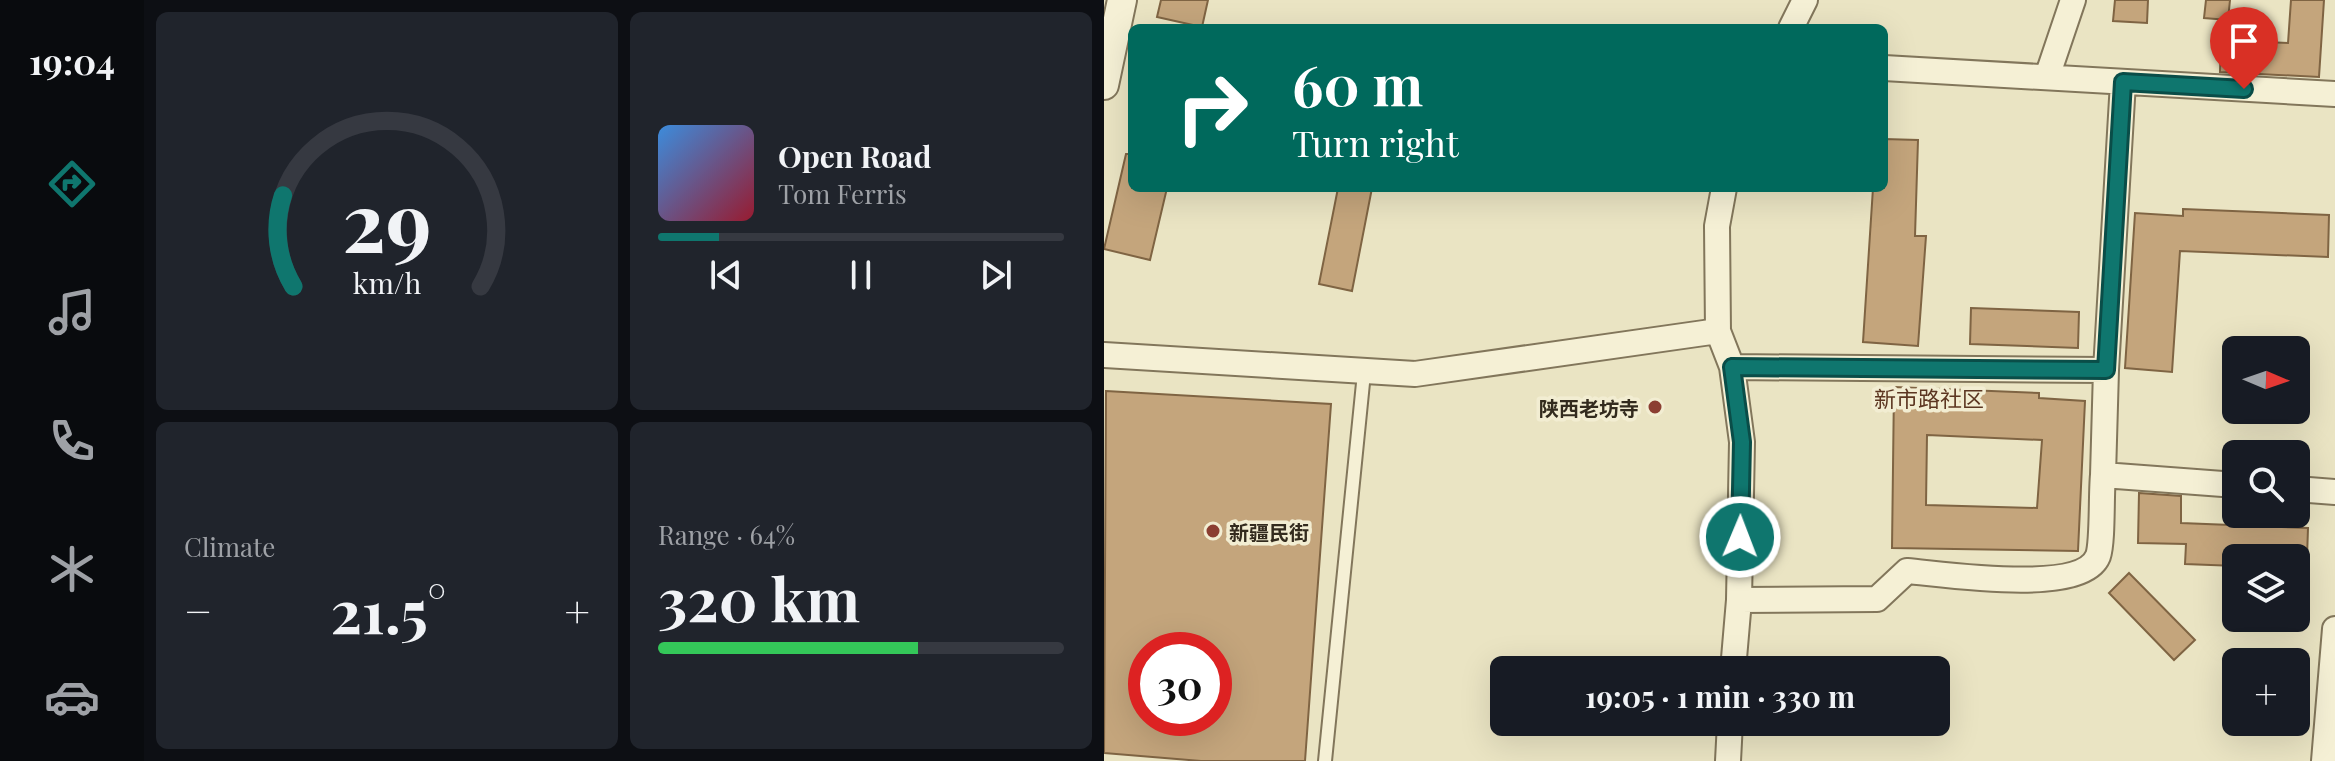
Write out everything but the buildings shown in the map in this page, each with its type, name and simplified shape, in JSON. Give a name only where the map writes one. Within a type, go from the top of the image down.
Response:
[{"type":"street","points":[[1104,85],[1122,0]]},
{"type":"street","points":[[1793,24],[1805,0]]},
{"type":"street","points":[[2047,77],[2073,0]]},
{"type":"street","points":[[1888,68],[2335,94]]},
{"type":"street","points":[[1739,600],[1877,599],[1907,571],[2044,580],[2085,571],[2098,556],[2123,82]]},
{"type":"street","points":[[1723,192],[1717,226],[1718,331],[1732,367],[1742,442],[1739,600],[1734,656]]},
{"type":"street","points":[[1104,355],[1147,355],[1364,373],[1415,374],[1718,331]]},
{"type":"street","points":[[1732,367],[2106,370]]},
{"type":"street","points":[[2103,475],[2222,484]]},
{"type":"street","points":[[2310,490],[2335,492]]},
{"type":"street","points":[[2324,761],[2335,629]]},
{"type":"street","points":[[1728,761],[1729,736]]},
{"type":"lane","points":[[1325,761],[1364,373]]},
{"type":"place","name":"陕西老坊寺","points":[[1655,407]]},
{"type":"place","name":"新疆民街","points":[[1213,531]]},
{"type":"district","name":"新市路社区","points":[[1929,398]]},
{"type":"route","points":[[1740,537],[1742,442],[1732,367],[2106,370],[2123,82],[2244,89]]}]
